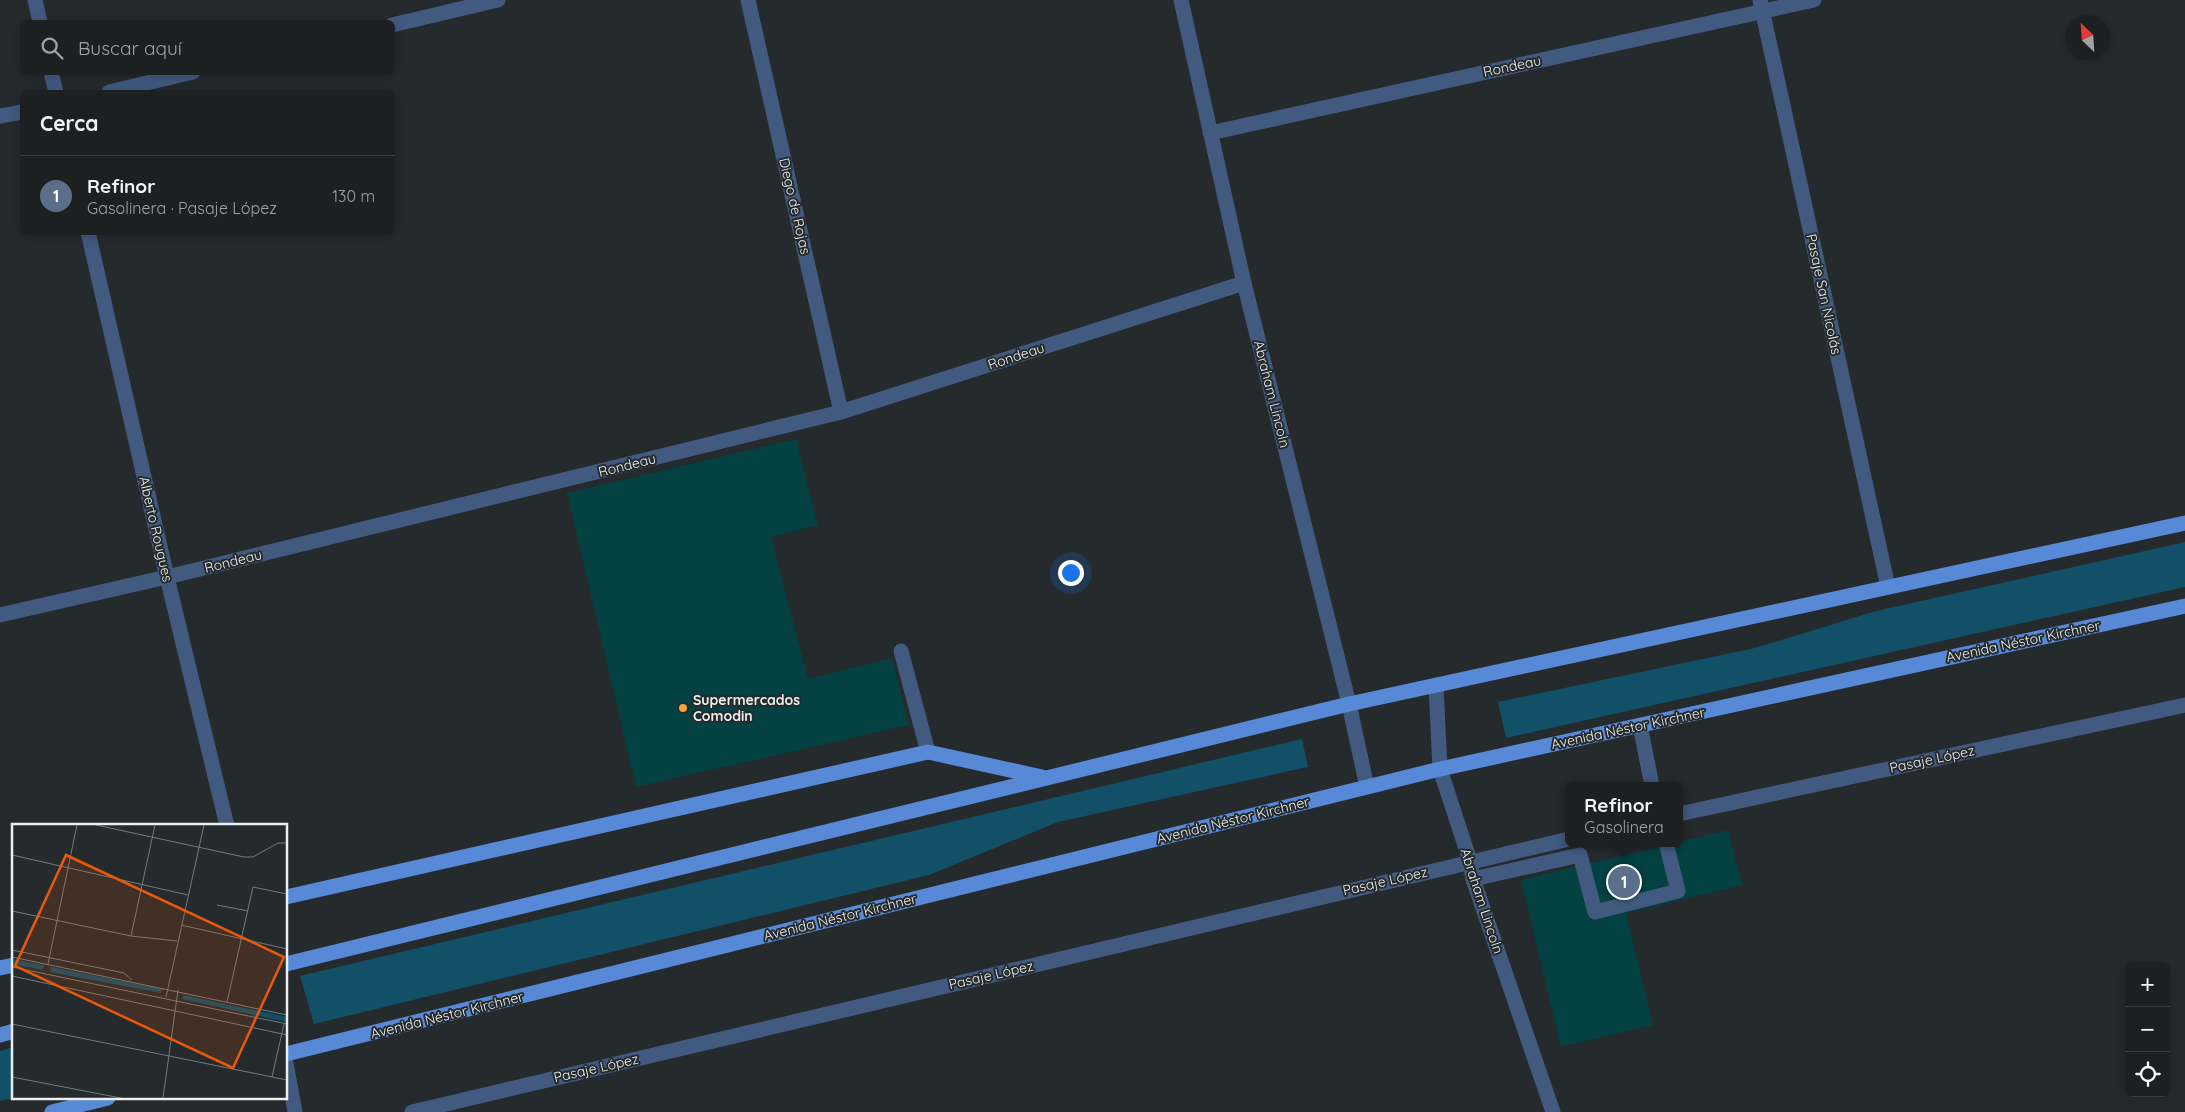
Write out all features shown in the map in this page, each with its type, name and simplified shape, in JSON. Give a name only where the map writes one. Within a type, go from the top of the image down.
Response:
[{"type":"main road","points":[[288,964],[1349,704],[2185,523]]},
{"type":"main road","name":"Avenida Néstor Kirchner","points":[[288,1054],[1440,769],[2185,606]]},
{"type":"main road","points":[[288,897],[928,752],[1046,778]]},
{"type":"main road","points":[[52,1112],[100,1100]]},
{"type":"street","points":[[35,0],[40,20]]},
{"type":"street","points":[[395,24],[498,0]]},
{"type":"street","name":"Diego de Rojas","points":[[748,0],[841,412]]},
{"type":"street","name":"Abraham Lincoln","points":[[1181,0],[1244,283],[1349,704],[1367,787]]},
{"type":"street","name":"Rondeau","points":[[1210,133],[1761,6],[1814,0]]},
{"type":"street","name":"Pasaje San Nicolás","points":[[1761,6],[1888,587]]},
{"type":"street","points":[[52,75],[56,90]]},
{"type":"street","points":[[116,90],[180,75]]},
{"type":"street","points":[[0,116],[20,112]]},
{"type":"street","name":"Alberto Rougues","points":[[89,235],[167,577],[227,824]]},
{"type":"street","name":"Rondeau","points":[[0,614],[167,577],[841,412],[1244,283]]},
{"type":"street","points":[[901,651],[928,752]]},
{"type":"street","name":"Abraham Lincoln","points":[[1436,685],[1440,769],[1470,861],[1473,879],[1552,1112]]},
{"type":"street","name":"Pasaje López","points":[[1683,813],[2185,704]]},
{"type":"street","points":[[1640,725],[1651,782]]},
{"type":"street","name":"Pasaje López","points":[[412,1112],[1565,839]]},
{"type":"street","points":[[1473,879],[1580,855],[1595,912],[1678,891],[1667,847]]},
{"type":"street","points":[[288,1074],[295,1112]]},
{"type":"shaded area","points":[[2185,542],[2185,587],[1506,738],[1498,702],[1755,648],[1876,611]]},
{"type":"shaded area","points":[[1302,739],[1308,767],[1058,822],[929,875],[314,1024],[300,976]]},
{"type":"shaded area","points":[[12,1048],[12,1098],[0,1101],[0,1051]]},
{"type":"building","points":[[796,439],[818,525],[771,537],[808,679],[892,658],[909,725],[636,787],[567,493]]},
{"type":"building","points":[[1728,830],[1742,885],[1626,913],[1653,1025],[1561,1047],[1521,880],[1658,847],[1683,847],[1683,841]]},
{"type":"place","name":"Supermercados Comodin","points":[[683,708]]},
{"type":"place","name":"Refinor","points":[[1624,882]]}]
